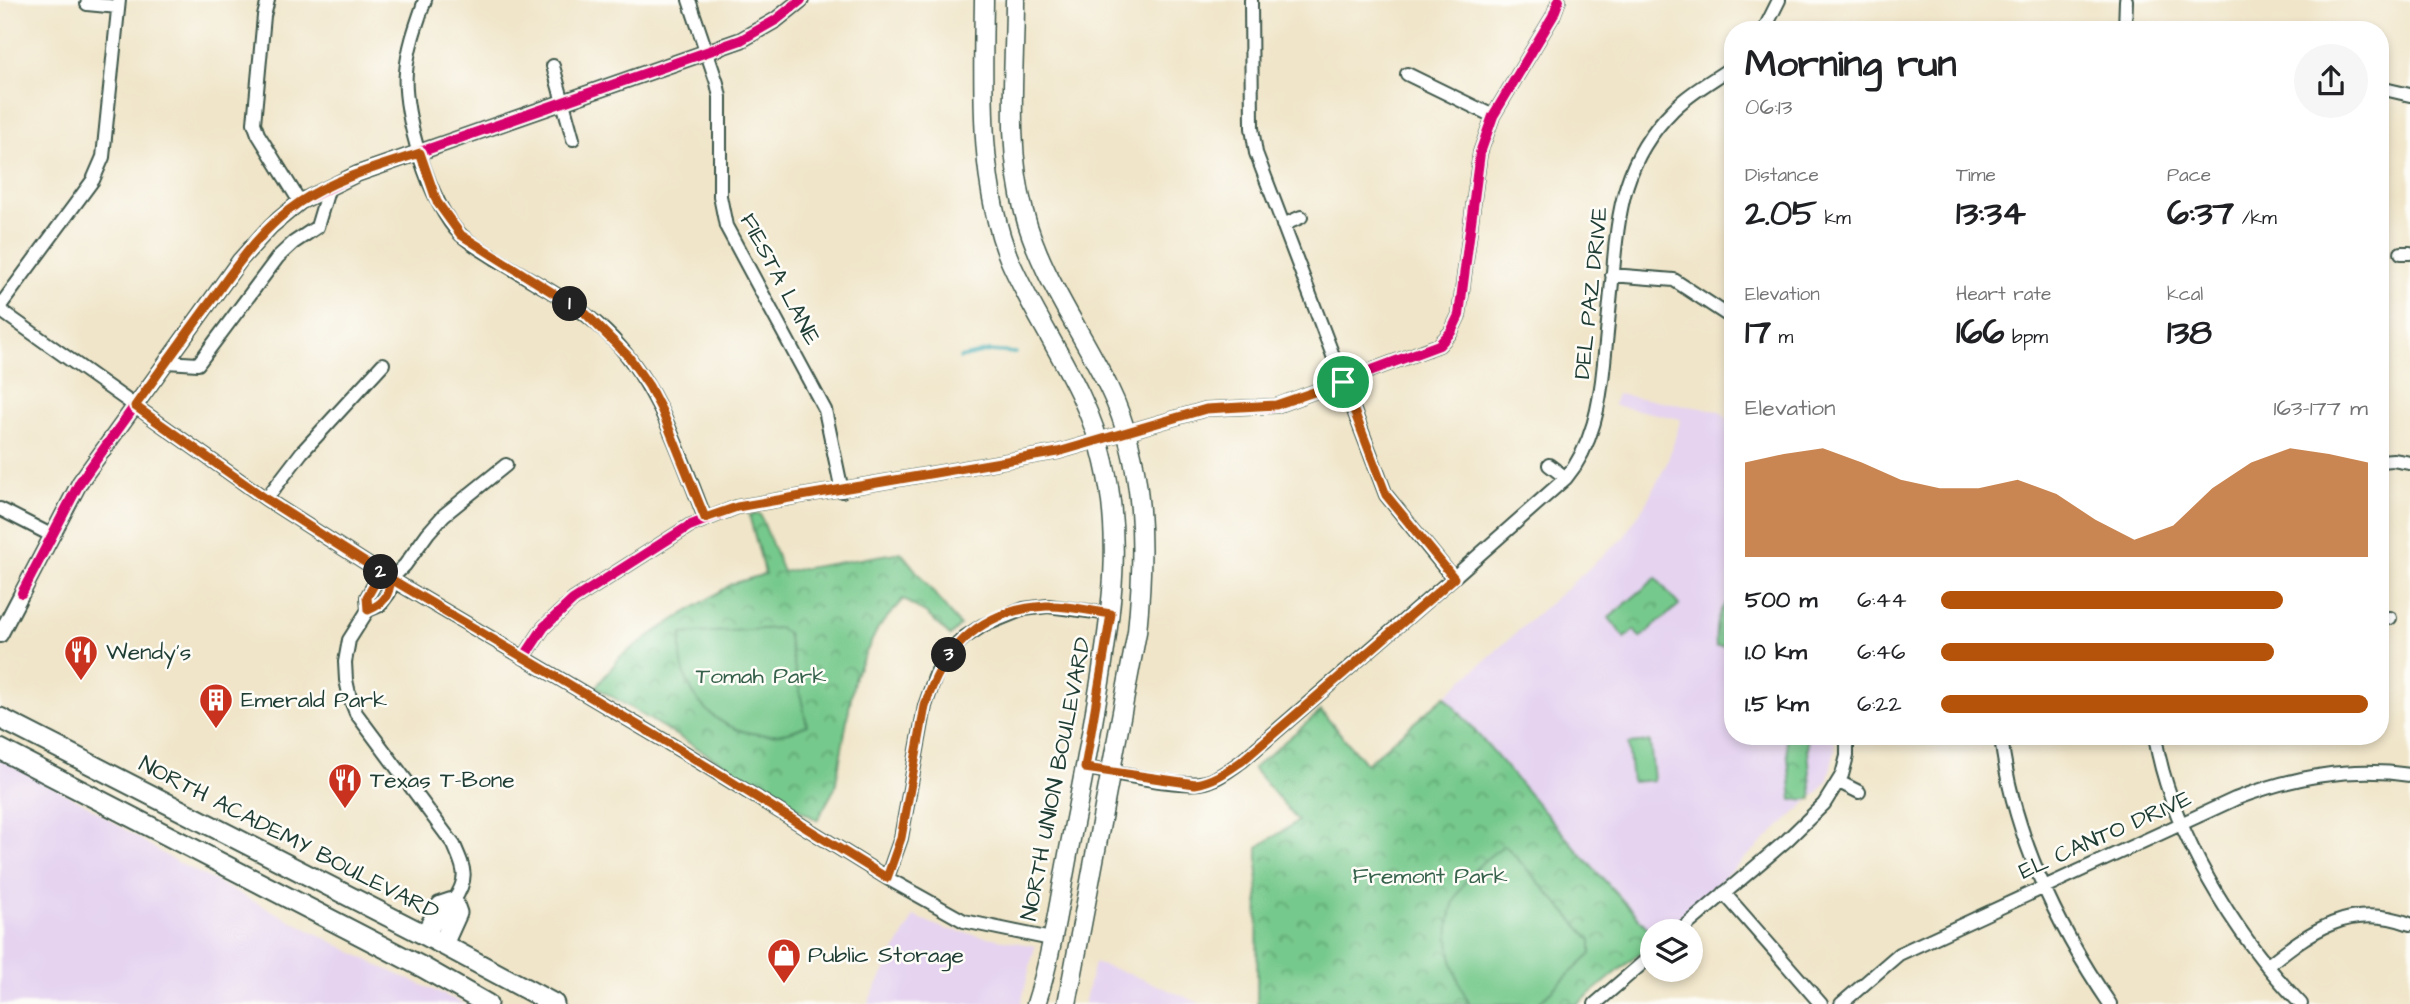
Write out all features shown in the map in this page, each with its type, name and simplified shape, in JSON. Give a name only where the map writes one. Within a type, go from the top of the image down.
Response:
[{"type":"highway","name":"NORTH ACADEMY BOULEVARD","points":[[0,718],[443,944],[554,1004]]},
{"type":"highway","points":[[0,749],[424,968],[487,1004]]},
{"type":"highway","points":[[425,935],[440,906],[453,902],[457,913],[443,944]]},
{"type":"main road","name":"NORTH UNION BOULEVARD","points":[[984,0],[986,139],[988,174],[996,218],[1009,259],[1067,368],[1099,441],[1113,517],[1114,578],[1111,614],[1085,768],[1036,1004]]},
{"type":"main road","points":[[1015,0],[1013,123],[1016,165],[1024,212],[1049,275],[1111,390],[1125,432],[1141,503],[1137,632],[1067,1004]]},
{"type":"street","points":[[268,0],[264,16],[254,122],[258,134],[300,202]]},
{"type":"street","points":[[425,0],[405,74],[408,111],[437,202],[461,235],[585,313],[629,357],[662,411],[705,518]]},
{"type":"street","name":"FIESTA LANE","points":[[689,0],[718,83],[720,196],[726,226],[825,410],[842,491]]},
{"type":"street","points":[[0,635],[80,482],[246,253],[271,226],[300,202],[357,174],[708,53],[759,31],[801,0]]},
{"type":"street","points":[[1251,0],[1252,128],[1256,153],[1386,495],[1454,578]]},
{"type":"street","points":[[524,657],[544,627],[573,600],[689,526],[737,507],[1058,452],[1206,409],[1276,405],[1439,345],[1451,332],[1459,315],[1480,153],[1493,116],[1553,16],[1559,0]]},
{"type":"street","points":[[1768,21],[1779,0]]},
{"type":"street","points":[[2125,21],[2126,0]]},
{"type":"street","points":[[87,4],[119,4],[103,157],[93,180],[0,308],[266,499],[391,579],[887,878],[964,920],[1051,939]]},
{"type":"street","points":[[553,65],[573,139]]},
{"type":"street","name":"DEL PAZ DRIVE","points":[[1085,768],[1179,783],[1208,782],[1220,776],[1242,761],[1566,478],[1575,467],[1590,435],[1601,396],[1621,202],[1632,168],[1650,136],[1674,109],[1724,73]]},
{"type":"street","points":[[1407,74],[1493,116]]},
{"type":"street","points":[[2389,90],[2410,94]]},
{"type":"street","points":[[167,362],[198,364],[278,257],[317,226],[329,187]]},
{"type":"street","points":[[1283,225],[1301,217]]},
{"type":"street","points":[[1612,275],[1674,280],[1724,307]]},
{"type":"street","points":[[266,499],[302,452],[383,364]]},
{"type":"street","points":[[2389,460],[2410,463]]},
{"type":"street","points":[[453,902],[465,878],[463,864],[454,845],[356,713],[346,680],[345,662],[349,640],[368,610],[367,597],[375,583],[391,579],[444,515],[506,465]]},
{"type":"street","points":[[1549,465],[1566,478]]},
{"type":"street","points":[[0,509],[51,535]]},
{"type":"street","points":[[887,878],[901,838],[925,706],[936,674],[951,650],[982,626],[1024,609],[1048,606],[1111,614]]},
{"type":"street","points":[[1694,919],[1824,804],[1839,782],[1845,765],[1846,745]]},
{"type":"street","points":[[2002,745],[2014,806],[2044,885],[2070,939],[2110,1004]]},
{"type":"street","points":[[2157,745],[2164,779],[2180,824],[2221,898],[2267,966],[2301,1004]]},
{"type":"street","name":"EL CANTO DRIVE","points":[[1841,1004],[1899,954],[2235,799],[2292,780],[2346,772],[2372,771],[2410,775]]},
{"type":"street","points":[[1839,782],[1859,792]]},
{"type":"street","points":[[1724,893],[1821,1004]]},
{"type":"street","points":[[2267,966],[2306,935],[2336,921],[2380,917],[2410,924]]},
{"type":"street","points":[[1595,1004],[1640,965]]},
{"type":"shaded area","points":[[1617,394],[1719,411],[1724,416],[1724,745],[1835,745],[1835,751],[1827,782],[1817,793],[1678,919],[1640,920],[1445,696],[1623,538],[1646,503],[1667,463],[1681,419],[1613,405]]},
{"type":"shaded area","points":[[0,759],[82,802],[168,857],[381,967],[465,1004],[0,1004]]},
{"type":"shaded area","points":[[914,916],[945,929],[1035,946],[1021,1004],[867,1004]]},
{"type":"shaded area","points":[[1094,963],[1128,973],[1202,1004],[1084,1004]]},
{"type":"green space","name":"Tomah Park","points":[[760,514],[783,572],[901,552],[960,626],[950,636],[928,615],[903,599],[878,628],[855,675],[835,788],[817,820],[596,687],[621,656],[663,627],[732,584],[765,574],[749,515]]},
{"type":"green space","points":[[1656,578],[1679,605],[1640,638],[1634,630],[1625,638],[1609,618]]},
{"type":"green space","points":[[1723,608],[1724,646],[1716,646],[1716,626]]},
{"type":"green space","points":[[779,628],[787,633],[807,725],[783,733],[759,734],[736,729],[716,718],[700,702],[688,683],[682,660],[682,634]]},
{"type":"green space","name":"Fremont Park","points":[[1445,696],[1640,920],[1640,953],[1578,1004],[1257,1004],[1258,847],[1298,821],[1253,768],[1321,711],[1366,764]]},
{"type":"green space","points":[[1650,742],[1654,780],[1632,782],[1628,744]]},
{"type":"green space","points":[[1787,745],[1808,745],[1812,799],[1792,800]]},
{"type":"green space","points":[[1505,845],[1591,940],[1591,954],[1537,1004],[1470,1004],[1453,964],[1449,944],[1451,910],[1465,881],[1489,856]]},
{"type":"waterway","points":[[960,358],[989,351],[1016,353]]},
{"type":"cycle path","points":[[22,593],[80,482],[240,260],[271,226],[300,202],[357,174],[741,40],[776,20],[801,0]]},
{"type":"cycle path","points":[[524,657],[544,627],[573,600],[689,526],[737,507],[1058,452],[1206,409],[1276,406],[1439,345],[1451,332],[1459,315],[1480,153],[1493,116],[1553,16],[1559,0]]},
{"type":"place","name":"Wendy's","points":[[81,682]]},
{"type":"place","name":"Emerald Park","points":[[216,730]]},
{"type":"place","name":"Texas T-Bone","points":[[345,810]]},
{"type":"place","name":"Public Storage","points":[[784,985]]},
{"type":"route","points":[[1343,382],[1276,405],[1221,407],[1190,412],[1058,452],[737,507],[705,518],[662,411],[629,357],[607,332],[585,313],[461,235],[437,202],[420,153],[357,174],[322,190],[300,202],[271,226],[240,260],[135,406],[266,499],[391,579],[389,593],[380,605],[368,610],[367,597],[375,583],[391,579],[685,753],[887,878],[901,838],[930,689],[951,650],[982,626],[1024,609],[1048,606],[1111,614],[1085,768],[1195,784],[1208,782],[1242,761],[1454,578],[1386,495],[1343,382]]}]
